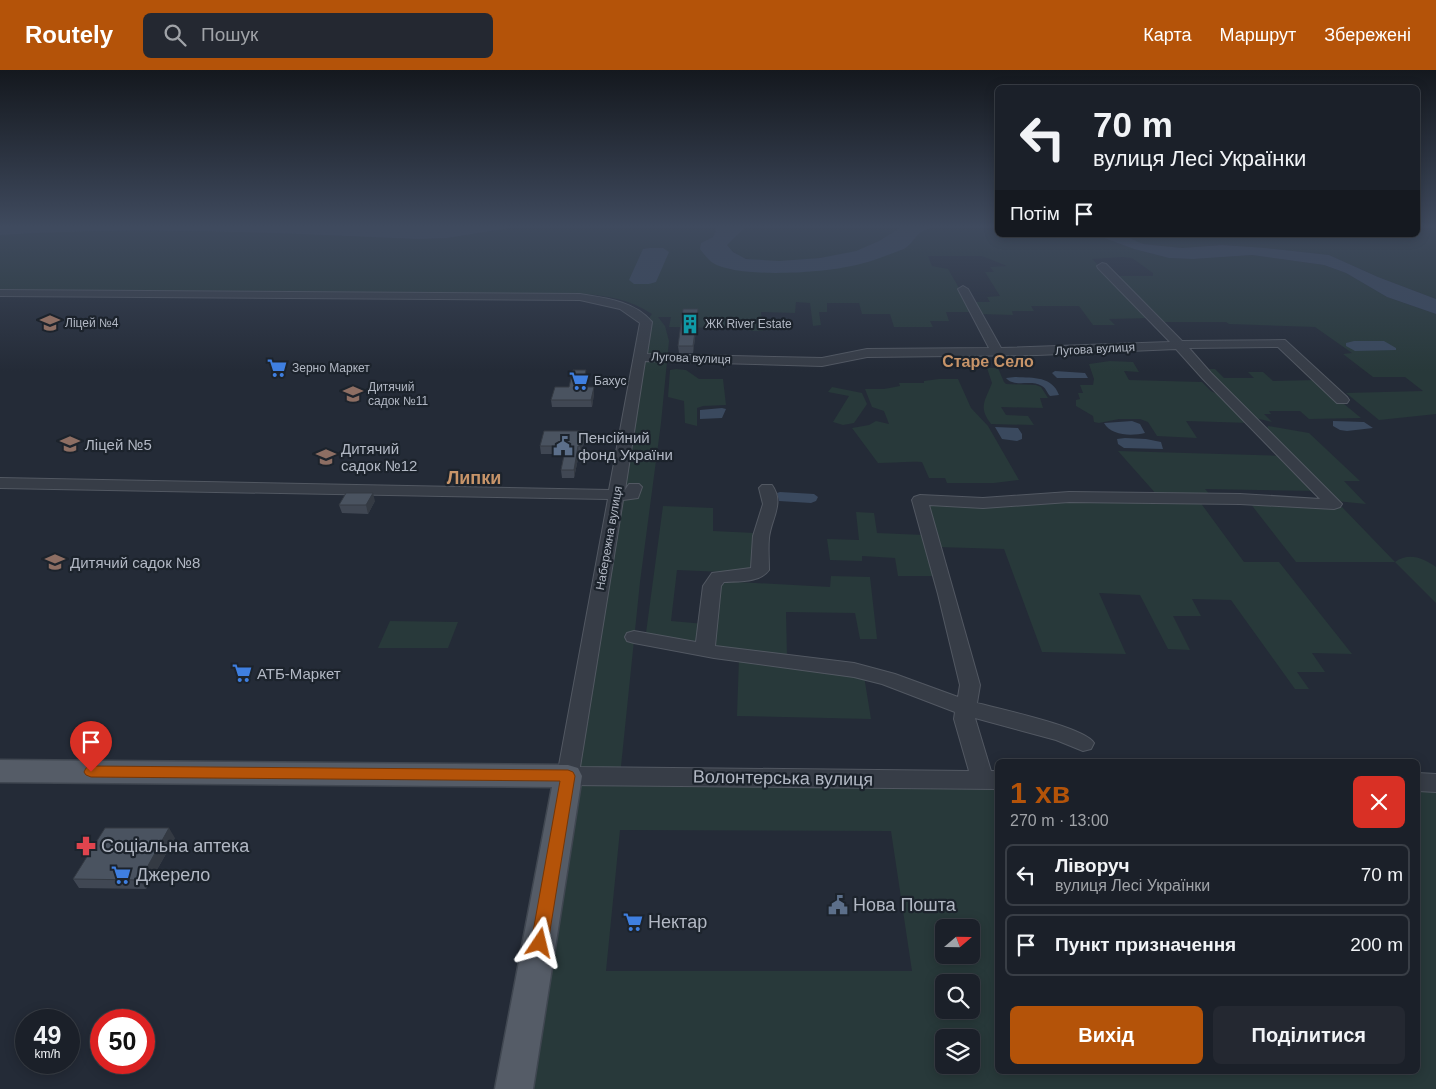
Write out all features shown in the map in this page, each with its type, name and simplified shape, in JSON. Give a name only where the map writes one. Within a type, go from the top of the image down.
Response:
[{"type":"main road","points":[[0,771],[568,776],[514,1089]]},
{"type":"street","points":[[990,780],[964,719],[970,685],[947,594],[920,500],[983,503],[1069,497],[1240,499],[1334,504],[1207,376],[1111,276]]},
{"type":"street","points":[[963,289],[997,351]]},
{"type":"street","name":"Набережна вулиця","points":[[0,293],[580,297],[628,307],[638,314],[646,322],[568,776]]},
{"type":"street","name":"Лугова вулиця","points":[[640,357],[822,362],[867,353],[1037,351],[1281,343],[1342,400]]},
{"type":"street","points":[[0,483],[616,495],[633,495],[634,487]]},
{"type":"street","points":[[705,650],[712,586],[718,577],[729,575],[753,576],[760,570],[761,536],[771,504],[767,488]]},
{"type":"street","points":[[634,637],[705,650],[854,670],[888,679],[966,708],[1062,734],[1083,743]]},
{"type":"street","name":"Волонтерська вулиця","points":[[568,776],[990,780]]},
{"type":"street","points":[[1420,782],[1436,782]]},
{"type":"shaded area","points":[[0,276],[952,276],[973,312],[946,312],[949,321],[930,321],[933,327],[894,327],[890,314],[862,314],[859,303],[827,303],[827,312],[819,312],[821,325],[813,326],[810,303],[796,302],[795,313],[761,312],[763,331],[753,331],[726,324],[725,328],[669,327],[671,317],[658,317],[665,326],[669,341],[661,423],[640,582],[620,776],[995,780],[995,1074],[1420,1074],[1420,782],[1436,783],[1436,1089],[514,1089],[646,322],[652,314],[636,305],[620,300],[584,294],[0,291]],"holes":[[[620,830],[891,831],[912,971],[606,971]]]},
{"type":"shaded area","points":[[987,276],[1350,276],[1387,297],[1436,314],[1436,414],[1379,420],[1346,393],[1423,391],[1405,377],[1373,377],[1343,354],[1352,353],[1315,327],[1229,324],[1226,322],[1155,322],[1152,318],[1109,319],[1115,325],[1093,325],[1079,306],[1031,306],[1034,311],[1012,311],[1013,315],[981,314],[972,302],[990,302],[987,297],[1000,296]]},
{"type":"shaded area","points":[[1375,276],[1436,276],[1436,299]]},
{"type":"shaded area","points":[[1110,361],[1133,362],[1139,372],[1124,371],[1129,380],[1202,382],[1251,423],[1186,421],[1197,438],[1157,436],[1148,422],[1140,419],[1094,422],[1093,416],[1076,406],[1076,400],[1080,399],[1078,393],[1083,393],[1080,385],[1093,385],[1094,379],[1089,364]]},
{"type":"shaded area","points":[[987,368],[998,368],[1006,384],[1036,385],[1041,387],[1048,398],[1040,398],[1043,408],[1001,407],[1006,415],[1028,416],[1034,425],[991,424],[984,408],[985,399],[992,383]]},
{"type":"shaded area","points":[[1203,369],[1215,369],[1224,378],[1254,378],[1248,372],[1263,372],[1273,381],[1315,380],[1361,418],[1309,419],[1300,411],[1269,411],[1271,414],[1264,414],[1272,422],[1251,417]]},
{"type":"shaded area","points":[[670,370],[686,370],[699,379],[723,379],[726,405],[697,408],[697,426],[685,423],[684,401],[668,397]]},
{"type":"shaded area","points":[[958,379],[971,408],[988,426],[1019,480],[994,483],[947,483],[945,478],[929,478],[922,462],[878,463],[852,428],[869,425],[876,421],[889,424],[884,411],[872,407],[865,389],[884,389],[900,386],[899,383],[924,383],[924,381]]},
{"type":"shaded area","points":[[832,387],[862,393],[867,404],[854,423],[843,425],[833,422],[849,396],[828,392]]},
{"type":"shaded area","points":[[1268,426],[1309,433],[1360,481],[1344,481],[1366,504],[1336,501],[1267,429]]},
{"type":"shaded area","points":[[1118,451],[1286,456],[1320,491],[1205,489],[1212,497],[1157,495]]},
{"type":"shaded area","points":[[1071,500],[1200,502],[1244,562],[1279,562],[1352,654],[1312,653],[1325,672],[1297,672],[1309,689],[1295,689],[1231,600],[1192,599],[1201,616],[1173,616],[1190,650],[1168,649],[1140,595],[1099,593],[1126,654],[1042,652],[1004,549],[937,547],[927,506],[931,504]]},
{"type":"shaded area","points":[[1250,503],[1342,507],[1395,562],[1296,562]]},
{"type":"shaded area","points":[[663,506],[713,508],[713,531],[755,533],[753,570],[747,573],[677,570],[671,621],[705,624],[700,643],[646,633]]},
{"type":"shaded area","points":[[856,512],[874,513],[877,533],[924,535],[935,576],[898,576],[895,558],[862,556],[862,561],[830,560],[827,539],[859,540]]},
{"type":"shaded area","points":[[1405,557],[1416,557],[1436,567],[1436,603],[1395,562]]},
{"type":"shaded area","points":[[831,576],[870,577],[877,639],[860,639],[855,613],[786,612],[787,658],[715,647],[720,581],[830,587]]},
{"type":"shaded area","points":[[390,621],[458,622],[448,648],[378,648]]},
{"type":"shaded area","points":[[739,659],[864,676],[871,719],[737,716]]},
{"type":"water","points":[[631,276],[659,276],[656,282],[649,284],[634,284],[629,280]]},
{"type":"water","points":[[1350,276],[1375,276],[1436,299],[1436,314],[1387,297]]},
{"type":"water","points":[[1354,341],[1384,341],[1396,348],[1396,350],[1355,351],[1346,346],[1346,343]]},
{"type":"water","points":[[1055,371],[1085,373],[1088,378],[1057,378],[1052,373]]},
{"type":"water","points":[[1015,377],[1047,381],[1052,384],[1059,395],[1050,396],[1045,388],[1038,384],[1018,383],[1009,381],[1006,378]]},
{"type":"water","points":[[726,409],[722,418],[700,419],[700,410]]},
{"type":"water","points":[[1132,421],[1140,424],[1145,433],[1128,435],[1117,433],[1104,423]]},
{"type":"water","points":[[1333,421],[1364,422],[1373,428],[1340,430],[1333,426]]},
{"type":"water","points":[[995,427],[1018,428],[1022,434],[1022,439],[1017,441],[1002,439]]},
{"type":"water","points":[[1125,438],[1161,442],[1163,449],[1124,448],[1118,444],[1117,439]]},
{"type":"water","points":[[777,493],[814,494],[818,497],[816,501],[811,503],[779,501]]},
{"type":"building","points":[[683,309],[698,309],[693,346],[678,346]]},
{"type":"building","points":[[573,370],[586,370],[582,387],[594,387],[591,400],[551,400],[555,387],[569,387]]},
{"type":"building","points":[[544,431],[584,431],[580,446],[578,446],[574,470],[561,470],[566,446],[540,446]]},
{"type":"building","points":[[346,493],[373,493],[366,505],[339,505]]},
{"type":"building","name":"Джерело","points":[[105,828],[169,828],[140,880],[73,879]]},
{"type":"place","name":"Ліцей №4","points":[[50,323]]},
{"type":"place","name":"ЖК River Estate","points":[[690,324]]},
{"type":"place","name":"Зерно Маркет","points":[[277,368]]},
{"type":"place","name":"Бахус","points":[[579,381]]},
{"type":"place","name":"Дитячий садок №11","points":[[353,394]]},
{"type":"place","name":"Ліцей №5","points":[[70,444]]},
{"type":"place","name":"Пенсійний фонд України","points":[[563,446]]},
{"type":"place","name":"Дитячий садок №12","points":[[326,457]]},
{"type":"place","name":"Дитячий садок №8","points":[[55,562]]},
{"type":"place","name":"АТБ-Маркет","points":[[242,673]]},
{"type":"place","name":"Соціальна аптека","points":[[86,846]]},
{"type":"place","name":"Джерело","points":[[121,875]]},
{"type":"place","name":"Нова Пошта","points":[[838,905]]},
{"type":"place","name":"Нектар","points":[[633,922]]},
{"type":"district","name":"Старе Село","points":[[988,361]]},
{"type":"district","name":"Липки","points":[[474,478]]},
{"type":"route","points":[[91,772],[568,776],[540,943]]}]
